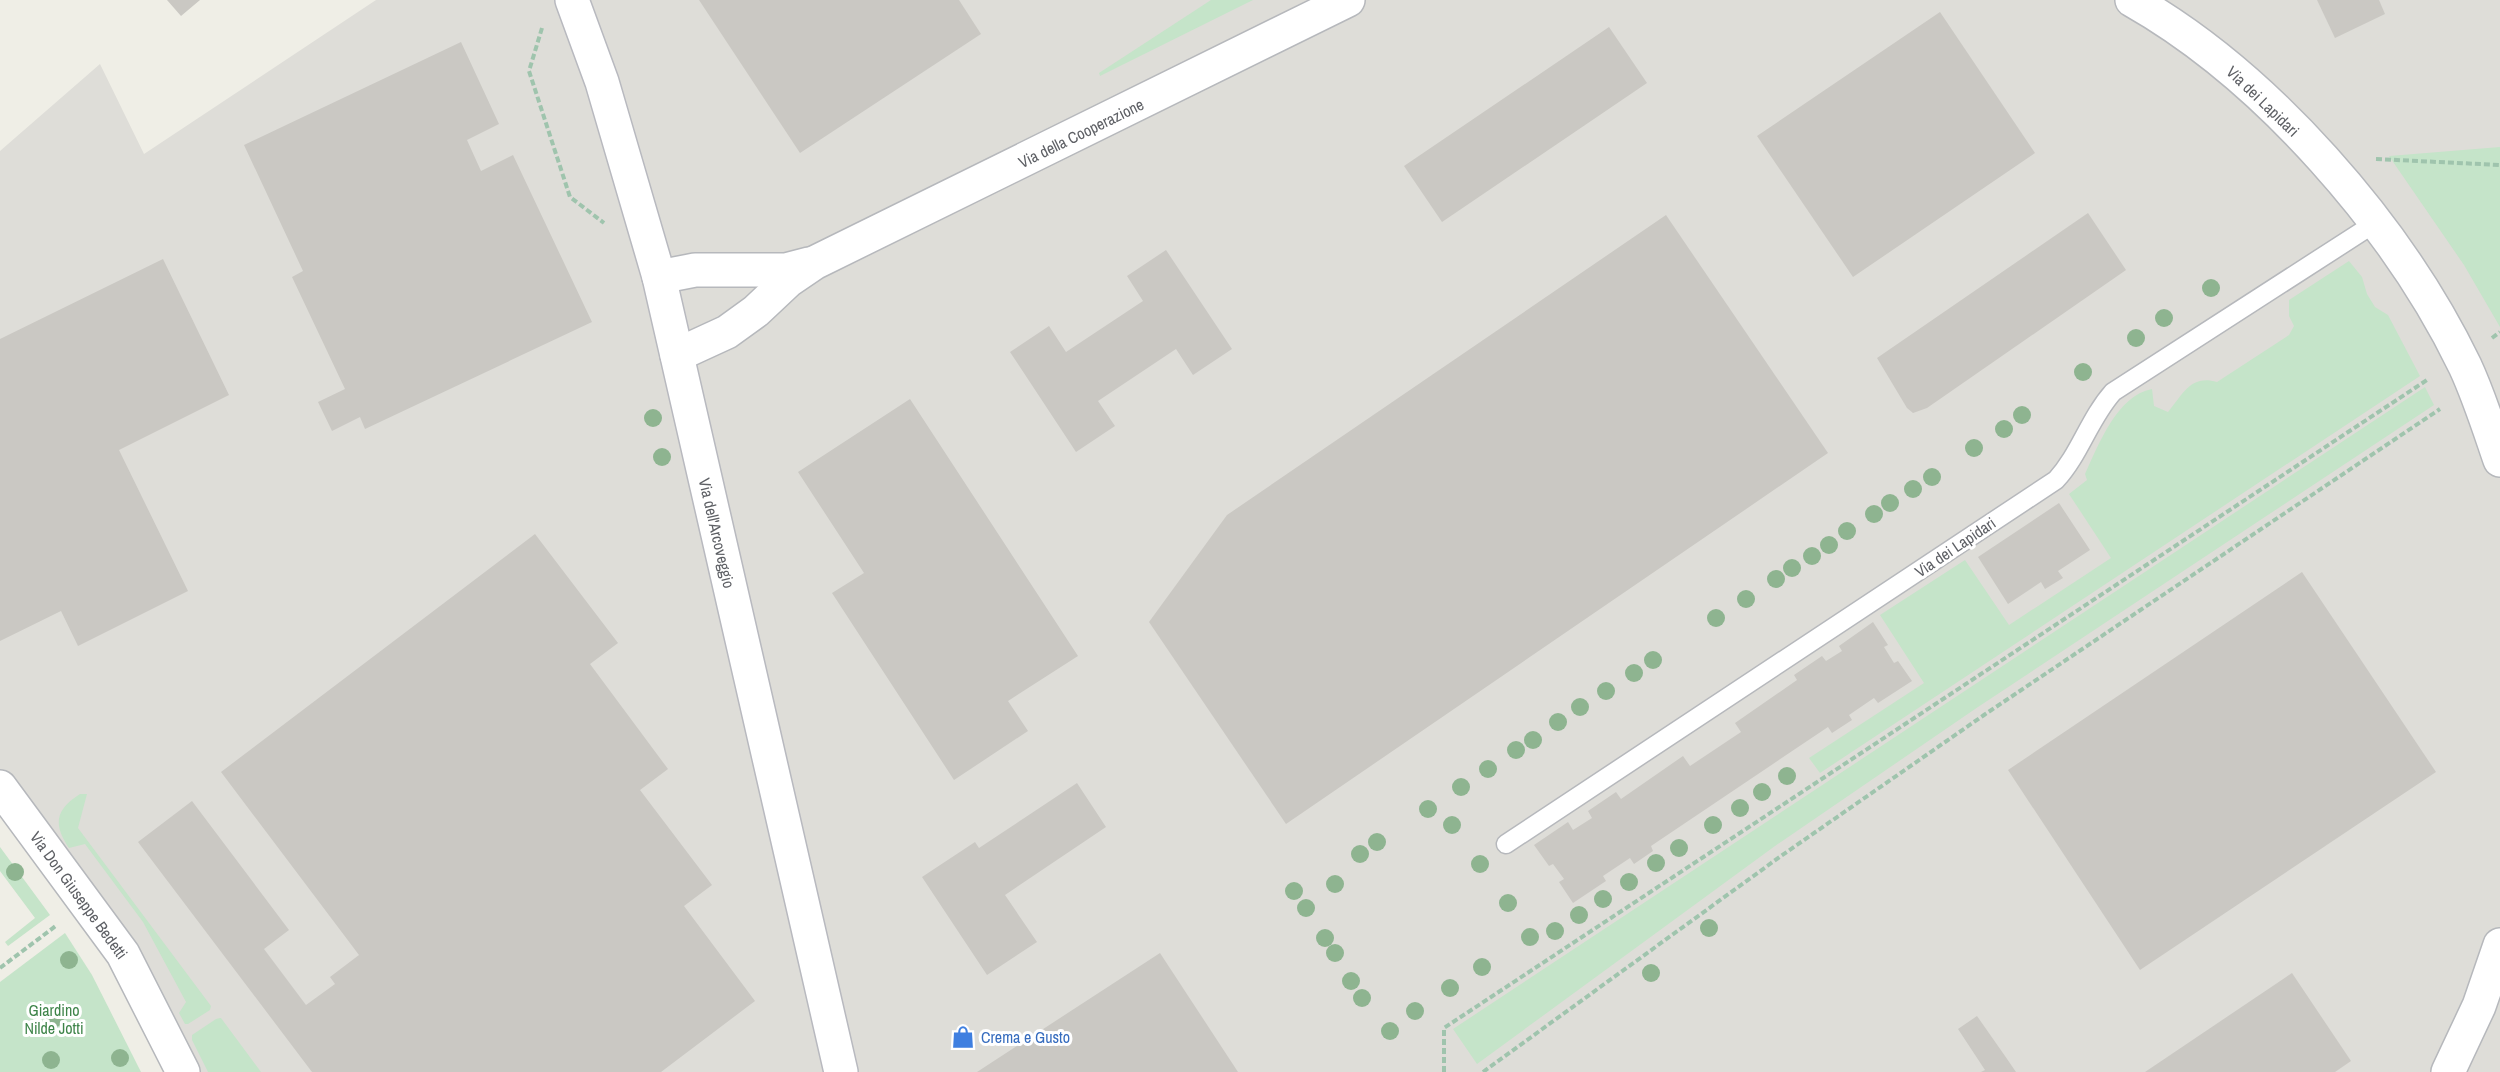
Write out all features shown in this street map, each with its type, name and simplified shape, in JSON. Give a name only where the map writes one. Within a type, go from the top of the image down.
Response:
[{"type":"street","name":"Via dell'Arcoveggio","points":[[572,0],[602,82],[659,277],[841,1072]]},
{"type":"street","name":"Via della Cooperazione","points":[[677,355],[709,341],[745,320],[774,292],[814,263],[1348,0]]},
{"type":"street","name":"Via dei Lapidari","points":[[2132,0],[2162,17],[2210,51],[2251,86],[2336,174],[2412,274],[2443,325],[2466,368],[2500,460]]},
{"type":"street","name":"Via della Cooperazione","points":[[659,277],[715,268],[786,270],[814,263]]},
{"type":"street","name":"Via Don Giuseppe Bedetti","points":[[0,787],[123,954],[183,1072]]},
{"type":"street","points":[[2448,1072],[2489,1008],[2500,945]]},
{"type":"lane","name":"Via dei Lapidari","points":[[1506,844],[2056,480],[2069,466],[2099,407],[2113,392],[2375,223]]},
{"type":"path","points":[[543,26],[529,71],[570,197],[610,227]]},
{"type":"path","points":[[2376,159],[2500,165]]},
{"type":"path","points":[[2492,338],[2500,332]]},
{"type":"path","points":[[1444,1072],[1444,1028],[2427,380]]},
{"type":"path","points":[[1483,1072],[1800,842],[1984,714],[2440,409]]},
{"type":"path","points":[[0,968],[65,919]]},
{"type":"shaded area","points":[[376,0],[2500,0],[2500,1072],[183,1072],[0,787],[0,151],[100,64],[144,154]]},
{"type":"green space","points":[[1211,0],[1253,0],[1100,76],[1099,73]]},
{"type":"green space","points":[[2500,147],[2500,327],[2464,265],[2389,156]]},
{"type":"green space","points":[[2349,261],[2362,277],[2367,294],[2375,307],[2388,315],[2420,376],[1820,773],[1809,758],[1924,683],[1880,615],[1965,560],[2009,625],[2111,558],[2069,494],[2087,480],[2085,474],[2096,450],[2119,411],[2140,393],[2152,389],[2154,406],[2168,412],[2183,392],[2194,383],[2208,380],[2217,382],[2289,335],[2294,326],[2289,316],[2289,300]]},
{"type":"green space","points":[[2425,387],[2434,405],[1978,707],[1775,846],[1477,1064],[1453,1029]]},
{"type":"green space","points":[[80,794],[87,794],[78,828],[211,1006],[210,1010],[188,1024],[185,1024],[179,1013],[186,1002],[143,922],[85,844],[69,848],[60,832],[61,812]]},
{"type":"green space","points":[[0,847],[50,915],[8,946],[5,942],[35,918],[0,871]]},
{"type":"green space","name":"Giardino Nilde Jotti","points":[[65,933],[92,975],[141,1072],[0,1072],[0,982]]},
{"type":"green space","points":[[221,1018],[261,1072],[208,1072],[192,1040],[192,1035]]},
{"type":"building","points":[[167,0],[200,0],[181,16]]},
{"type":"building","points":[[699,0],[959,0],[981,34],[800,153]]},
{"type":"building","points":[[2317,0],[2379,0],[2385,14],[2335,38]]},
{"type":"building","points":[[1940,12],[2035,153],[1853,277],[1757,136]]},
{"type":"building","points":[[1609,27],[1647,83],[1442,222],[1404,166]]},
{"type":"building","points":[[461,42],[499,124],[467,140],[481,171],[513,155],[592,322],[365,429],[360,417],[332,431],[318,402],[345,389],[292,277],[303,271],[244,145]]},
{"type":"building","points":[[2088,213],[2126,270],[1927,408],[1913,413],[1907,408],[1877,358]]},
{"type":"building","points":[[1666,215],[1828,453],[1286,824],[1149,622],[1227,515]]},
{"type":"building","points":[[1166,250],[1232,349],[1193,375],[1176,349],[1098,401],[1115,426],[1076,452],[1010,352],[1049,326],[1066,352],[1143,301],[1127,276]]},
{"type":"building","points":[[163,259],[229,395],[119,450],[188,591],[78,646],[61,611],[0,641],[0,339]]},
{"type":"building","points":[[910,399],[1078,656],[1008,701],[1028,731],[954,780],[832,593],[864,573],[798,472]]},
{"type":"building","points":[[2059,503],[2090,550],[2058,571],[2063,578],[2045,589],[2041,582],[2008,604],[1978,557]]},
{"type":"building","points":[[535,534],[618,643],[590,664],[668,769],[640,790],[712,885],[684,906],[755,1001],[661,1072],[312,1072],[138,842],[192,801],[289,930],[264,949],[306,1005],[335,984],[330,977],[359,955],[221,772]]},
{"type":"building","points":[[2302,572],[2436,772],[2140,970],[2008,770]]},
{"type":"building","points":[[1873,622],[1888,645],[1884,647],[1894,663],[1898,661],[1912,681],[1878,703],[1874,698],[1849,715],[1852,720],[1832,733],[1828,727],[1651,846],[1653,851],[1634,864],[1630,858],[1603,876],[1606,881],[1573,903],[1559,882],[1564,879],[1553,864],[1549,866],[1534,845],[1568,822],[1573,830],[1592,818],[1588,811],[1616,792],[1621,799],[1683,756],[1690,766],[1741,732],[1735,723],[1797,680],[1794,675],[1822,656],[1826,661],[1842,651],[1839,646]]},
{"type":"building","points":[[1077,783],[1106,827],[1005,895],[1037,942],[987,975],[922,877],[975,842],[979,848]]},
{"type":"building","points":[[1160,953],[1238,1072],[977,1072]]},
{"type":"building","points":[[2292,973],[2351,1061],[2335,1072],[2145,1072]]},
{"type":"building","points":[[1977,1016],[2016,1072],[1981,1072],[1985,1070],[1958,1029]]},
{"type":"place","name":"Crema e Gusto","points":[[963,1037]]}]
